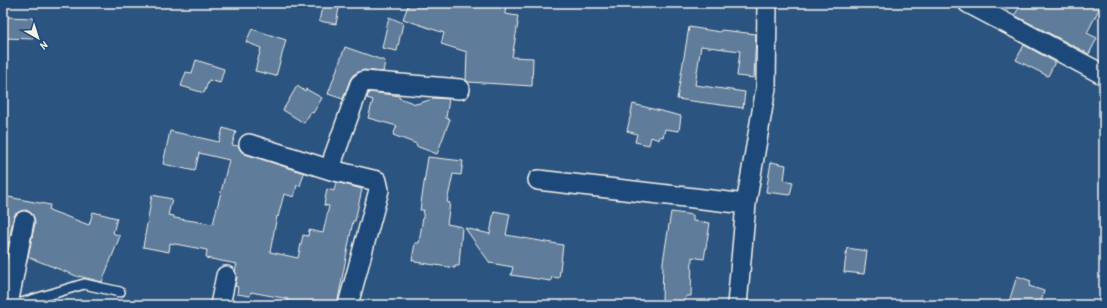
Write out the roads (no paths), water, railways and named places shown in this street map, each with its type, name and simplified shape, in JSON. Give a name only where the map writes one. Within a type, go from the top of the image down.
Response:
[{"type":"street","points":[[737,305],[746,204],[766,88],[767,3]]},
{"type":"street","points":[[968,3],[1104,75]]},
{"type":"street","points":[[331,170],[334,156],[360,84],[364,81],[460,89]]},
{"type":"street","points":[[249,144],[331,170],[377,181],[379,190],[348,305]]},
{"type":"street","points":[[538,180],[746,204]]},
{"type":"street","points":[[8,305],[24,221]]},
{"type":"street","points":[[220,305],[226,276]]},
{"type":"lane","points":[[15,305],[84,284],[120,292]]}]
